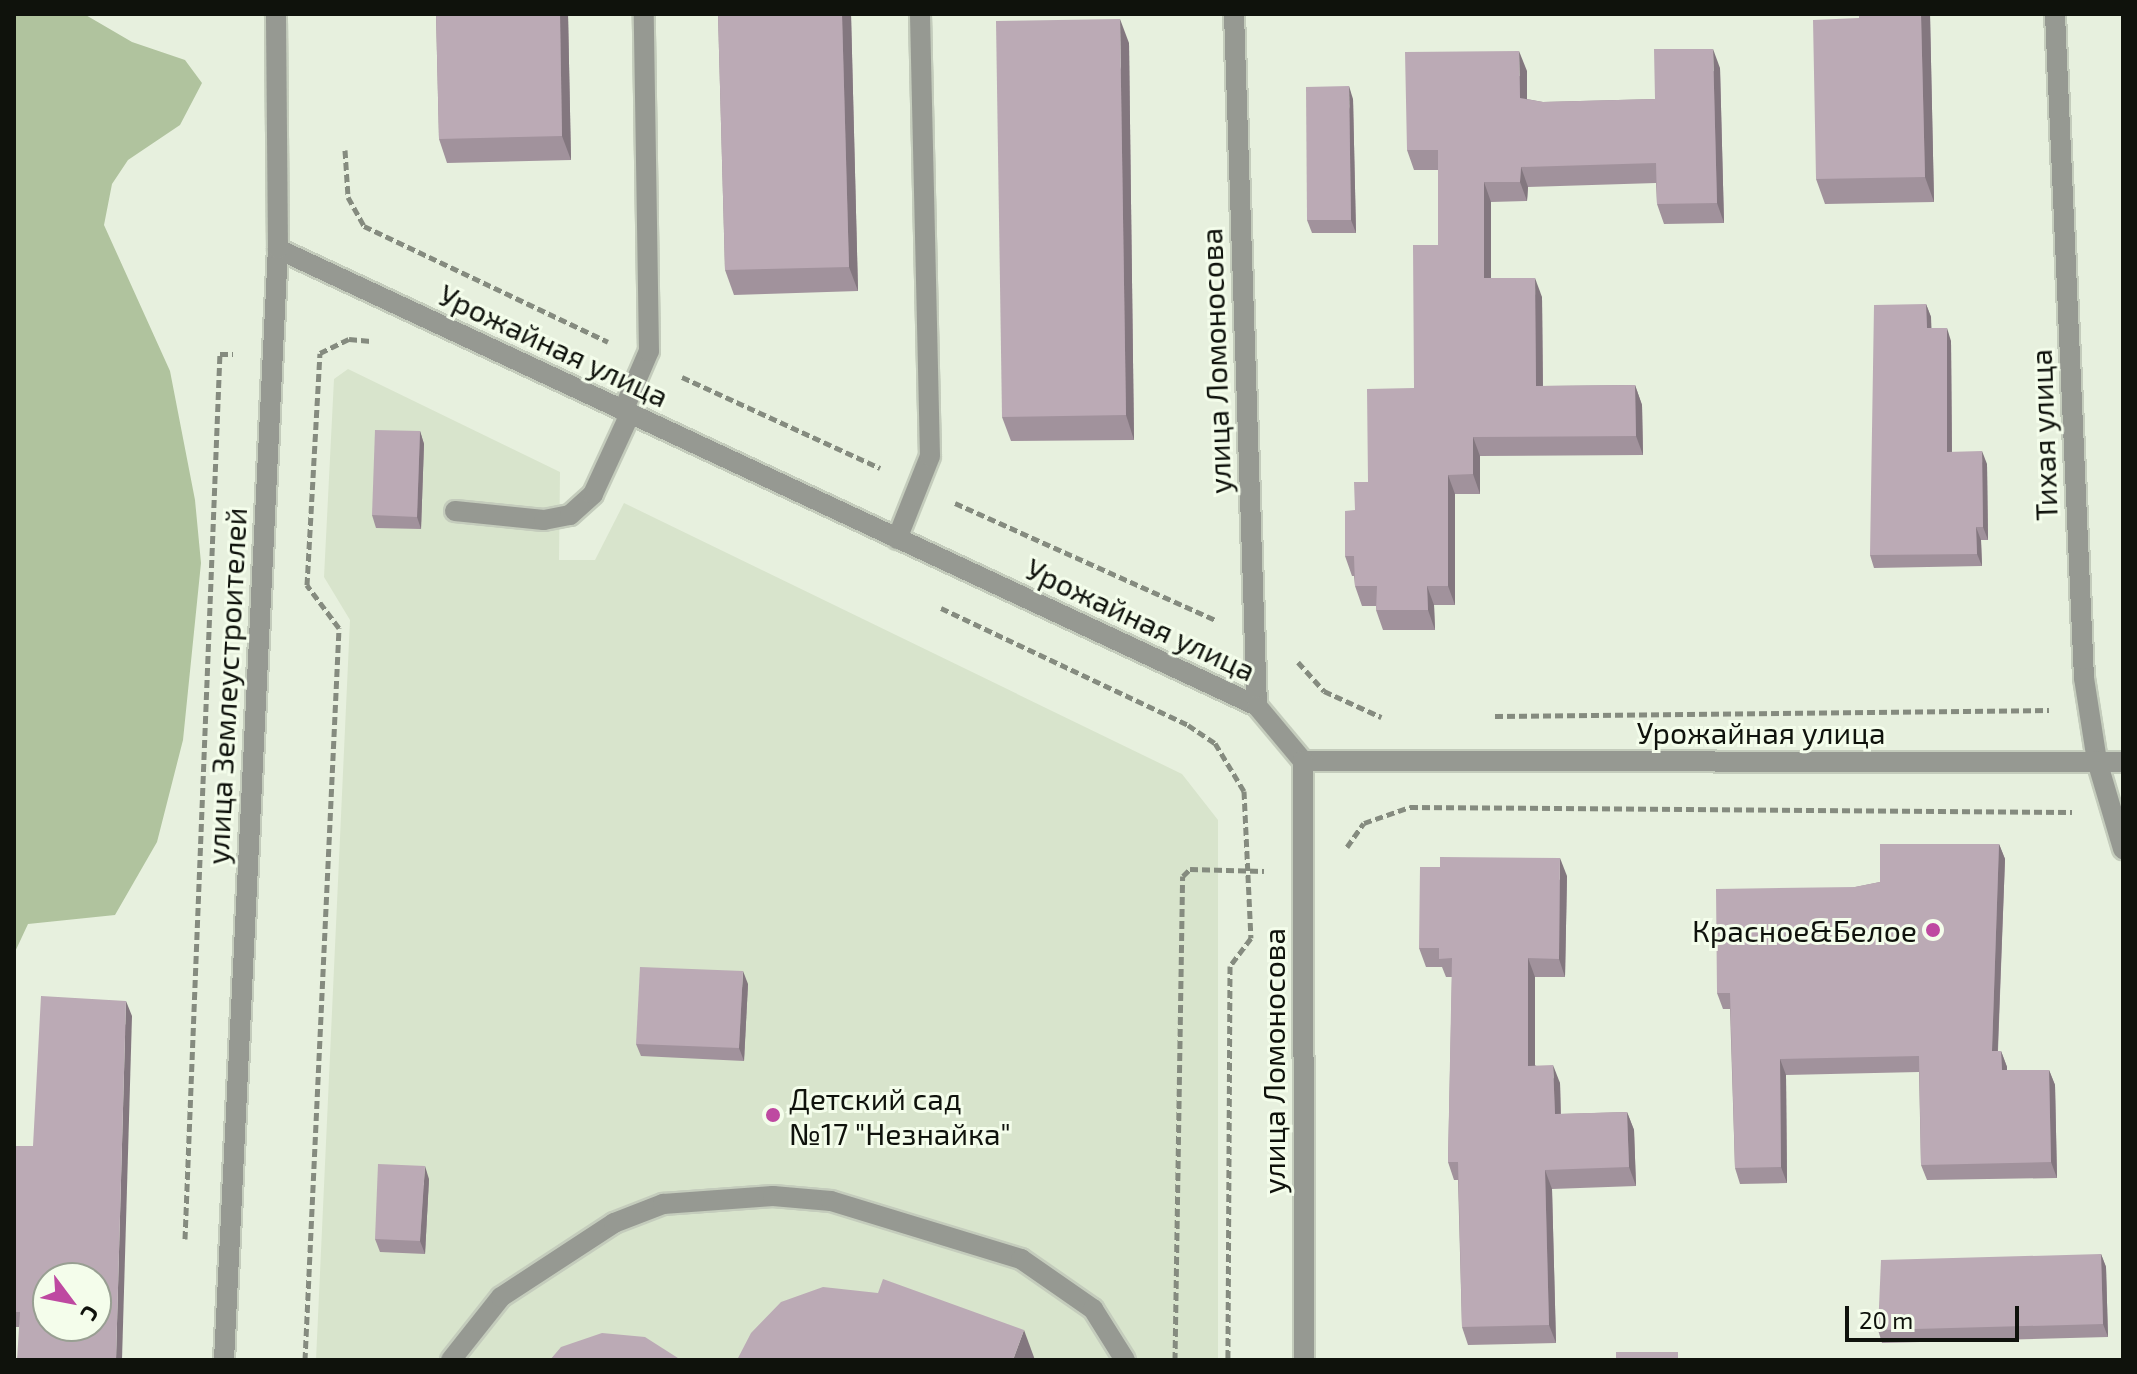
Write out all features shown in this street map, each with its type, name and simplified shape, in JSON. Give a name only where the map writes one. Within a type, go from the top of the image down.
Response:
[{"type":"street","name":"улица Землеустроителей","points":[[224,1360],[278,249],[276,14]]},
{"type":"street","points":[[455,511],[544,520],[570,515],[593,494],[647,360],[644,14]]},
{"type":"street","points":[[897,539],[921,488],[930,456],[920,14]]},
{"type":"street","name":"улица Ломоносова","points":[[1234,14],[1257,706]]},
{"type":"street","name":"Тихая улица","points":[[2055,14],[2088,710],[2097,761],[2123,849]]},
{"type":"street","name":"Урожайная улица","points":[[278,249],[1257,706],[1303,761],[2123,762]]},
{"type":"street","name":"улица Ломоносова","points":[[1303,761],[1304,1360]]},
{"type":"street","points":[[451,1360],[501,1297],[614,1223],[663,1204],[773,1196],[831,1201],[1021,1259],[1093,1309],[1125,1360]]},
{"type":"path","points":[[345,150],[348,197],[364,226],[921,488],[1202,614]]},
{"type":"path","points":[[305,1360],[339,628],[307,585],[320,353],[349,339],[377,343]]},
{"type":"path","points":[[185,1248],[220,354]]},
{"type":"path","points":[[926,601],[1188,725],[1215,743],[1239,778],[1251,842],[1251,938],[1230,966],[1228,1360]]},
{"type":"path","points":[[1295,656],[1337,699],[1395,717]]},
{"type":"path","points":[[1488,716],[2088,710]]},
{"type":"path","points":[[1346,857],[1364,823],[1410,807],[2112,812]]},
{"type":"path","points":[[1175,1360],[1183,876],[1217,870]]},
{"type":"shaded area","points":[[14,14],[84,14],[132,42],[185,60],[202,83],[180,125],[128,160],[112,184],[104,225],[170,371],[195,500],[201,563],[183,740],[157,842],[115,915],[28,924],[14,954]]},
{"type":"shaded area","name":"Детский сад №17 \"Незнайка\"","points":[[348,369],[560,472],[559,560],[595,560],[624,503],[1182,774],[1218,820],[1218,1360],[316,1360],[350,620],[324,577],[334,379]]},
{"type":"building","points":[[436,14],[560,14],[562,136],[439,139]]},
{"type":"building","points":[[718,14],[842,14],[849,267],[725,270]]},
{"type":"building","points":[[1859,14],[1921,14],[1925,177],[1816,179],[1813,20],[1859,18]]},
{"type":"building","points":[[1120,19],[1126,415],[1002,417],[996,21]]},
{"type":"building","points":[[1654,49],[1713,49],[1717,203],[1657,204],[1656,163],[1521,167],[1520,182],[1484,182],[1484,278],[1535,278],[1536,386],[1635,385],[1636,436],[1473,437],[1473,474],[1448,475],[1448,586],[1427,586],[1428,610],[1376,610],[1377,586],[1355,586],[1354,556],[1345,556],[1345,511],[1355,510],[1354,482],[1368,482],[1367,389],[1414,388],[1413,245],[1438,245],[1438,150],[1407,150],[1405,52],[1519,51],[1520,98],[1543,102],[1655,99]]},
{"type":"building","points":[[1349,86],[1351,220],[1307,220],[1306,87]]},
{"type":"building","points":[[1926,304],[1927,328],[1947,328],[1947,452],[1982,451],[1983,527],[1976,527],[1977,554],[1870,555],[1874,305]]},
{"type":"building","points":[[375,430],[420,431],[417,517],[372,515]]},
{"type":"building","points":[[1880,844],[1999,844],[1992,1051],[2001,1051],[2002,1070],[2049,1070],[2051,1162],[1921,1165],[1919,1056],[1780,1059],[1781,1167],[1735,1168],[1730,993],[1717,993],[1716,889],[1855,887],[1880,882]]},
{"type":"building","points":[[1440,857],[1560,858],[1559,959],[1528,958],[1528,1066],[1553,1065],[1555,1114],[1627,1112],[1629,1167],[1545,1170],[1549,1325],[1462,1327],[1458,1162],[1448,1162],[1452,958],[1439,959],[1439,948],[1419,948],[1420,867],[1440,867]]},
{"type":"building","points":[[640,967],[743,971],[739,1048],[636,1044]]},
{"type":"building","points":[[41,996],[126,1001],[116,1360],[17,1360],[20,1312],[14,1312],[14,1146],[33,1146]]},
{"type":"building","points":[[378,1164],[425,1166],[420,1241],[375,1239]]},
{"type":"building","points":[[2101,1254],[2103,1324],[1878,1330],[1881,1260]]},
{"type":"building","points":[[883,1279],[1024,1330],[1013,1360],[737,1360],[751,1333],[781,1302],[823,1287],[878,1293]]},
{"type":"building","points":[[602,1333],[645,1337],[681,1360],[550,1360],[561,1347]]},
{"type":"building","points":[[1616,1352],[1678,1352],[1678,1360],[1616,1360]]},
{"type":"building","points":[[1481,1359],[1481,1360],[1404,1360]]},
{"type":"place","name":"Красное&Белое","points":[[1933,930]]},
{"type":"place","name":"Детский сад №17 \"Незнайка\"","points":[[773,1115]]}]
